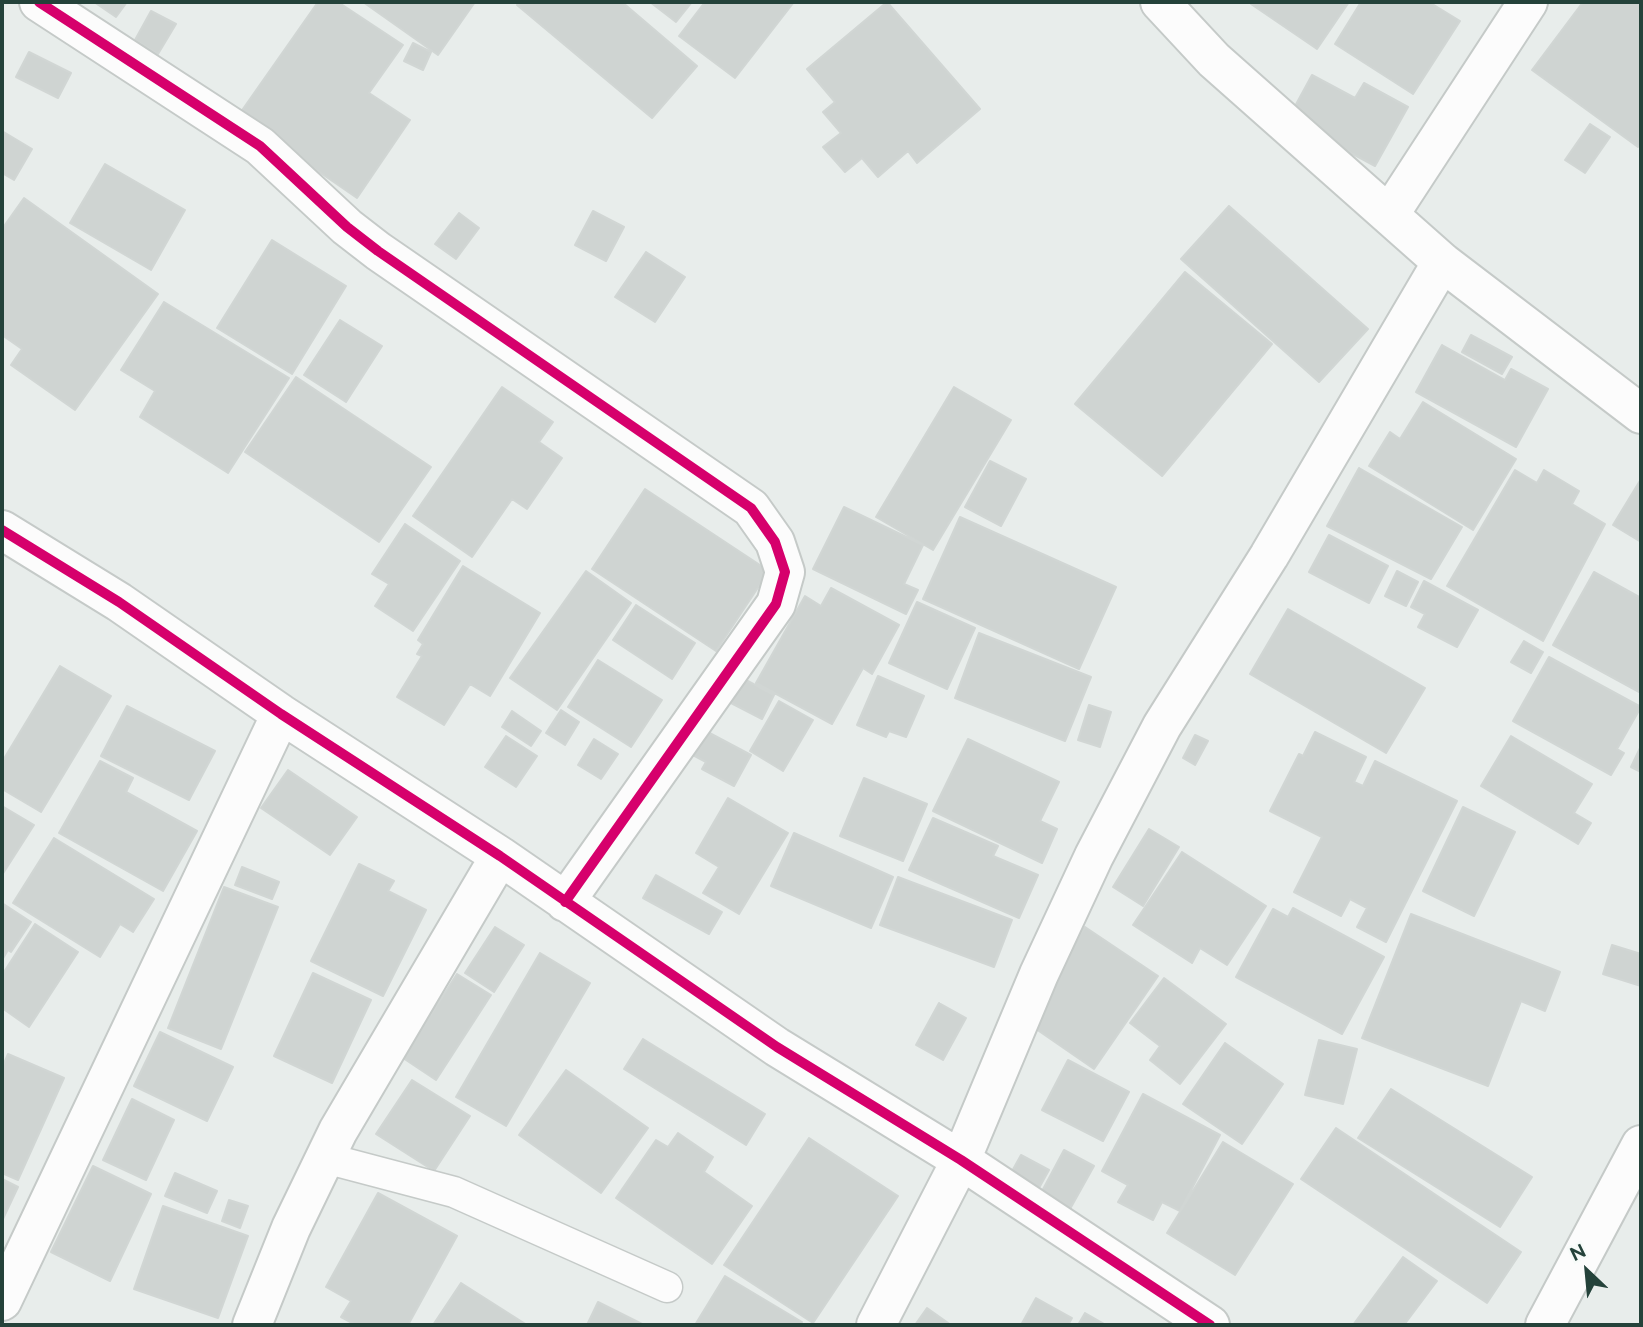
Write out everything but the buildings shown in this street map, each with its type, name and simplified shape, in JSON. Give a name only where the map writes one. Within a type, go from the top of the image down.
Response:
[{"type":"street","points":[[39,2],[260,146],[347,227],[379,251],[751,508],[775,542],[785,572],[776,604],[565,902]]},
{"type":"street","points":[[1160,2],[1214,60],[1442,262],[1641,414]]},
{"type":"street","points":[[1389,215],[1528,2]]},
{"type":"street","points":[[876,1325],[961,1160],[1039,974],[1094,856],[1162,726],[1269,556],[1442,262]]},
{"type":"street","points":[[2,530],[119,602],[281,714],[500,856],[777,1047],[961,1160],[1210,1325]]},
{"type":"street","points":[[2,1301],[281,714]]},
{"type":"street","points":[[251,1325],[291,1228],[325,1158],[500,856]]},
{"type":"street","points":[[1545,1325],[1629,1202],[1641,1145]]},
{"type":"lane","points":[[325,1158],[454,1192],[667,1287]]},
{"type":"cycle path","points":[[39,2],[260,146],[347,227],[378,251],[751,508],[775,542],[785,572],[776,604],[565,902]]},
{"type":"cycle path","points":[[2,530],[119,602],[281,714],[500,856],[777,1047],[961,1160],[1210,1325]]}]
